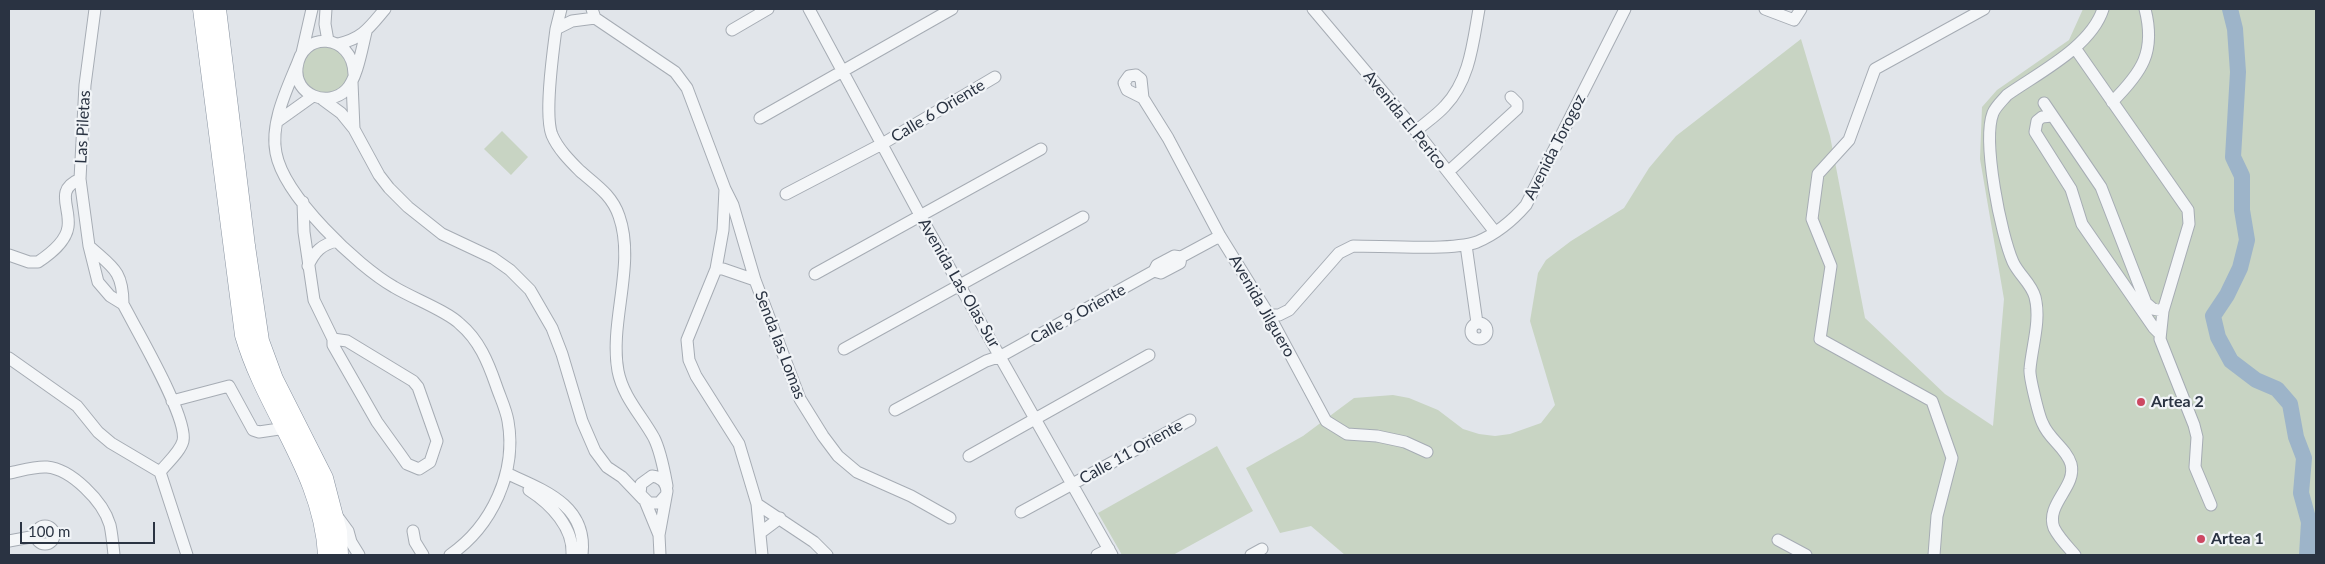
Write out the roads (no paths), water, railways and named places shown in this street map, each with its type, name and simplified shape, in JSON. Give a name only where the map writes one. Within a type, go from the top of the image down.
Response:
[{"type":"highway","points":[[202,9],[241,321],[256,372],[286,428],[309,478],[320,508],[326,555]]},
{"type":"highway","points":[[217,9],[246,246],[260,341],[274,379],[324,478],[338,532],[339,555]]},
{"type":"street","name":"Las Piletas","points":[[95,9],[85,86],[80,179],[89,246],[98,282],[110,296],[123,304]]},
{"type":"street","points":[[312,9],[296,72],[304,90],[341,114],[354,129],[379,175],[408,207],[442,234],[493,258],[510,270],[530,290],[552,328],[562,354],[582,421],[595,451],[607,467],[622,477],[649,504],[659,503],[666,490]]},
{"type":"street","points":[[326,9],[325,24],[333,42],[351,56],[354,129]]},
{"type":"street","points":[[385,9],[366,32],[353,40],[318,42],[309,46],[300,57],[283,98],[278,120],[276,153],[280,166],[303,202],[337,241],[392,286],[459,322],[472,336],[490,366],[508,419],[510,459],[497,499],[475,535],[450,555]]},
{"type":"street","points":[[561,9],[551,65],[549,120],[552,134],[571,162],[610,197],[619,216],[624,235],[618,371],[624,388],[654,439],[660,455],[666,490],[659,535],[660,555]]},
{"type":"street","points":[[732,30],[768,9]]},
{"type":"street","name":"Avenida Las Olas Sur","points":[[809,9],[844,70],[921,217],[1111,552]]},
{"type":"street","points":[[760,118],[952,9]]},
{"type":"street","name":"Avenida El Perico","points":[[1313,9],[1416,131],[1495,232]]},
{"type":"street","points":[[1416,131],[1446,106],[1457,90],[1468,67],[1479,9]]},
{"type":"street","name":"Avenida Torogoz","points":[[1269,315],[1279,315],[1289,310],[1340,253],[1354,246],[1466,245],[1495,232],[1515,218],[1526,205],[1625,9]]},
{"type":"street","points":[[1765,9],[1794,20],[1800,9]]},
{"type":"street","points":[[1934,555],[1937,516],[1952,458],[1939,420],[1932,402],[1820,340],[1831,266],[1812,218],[1818,174],[1849,140],[1875,69],[1984,9]]},
{"type":"street","points":[[2075,555],[2054,527],[2052,518],[2070,477],[2070,463],[2042,423],[2029,372],[2037,314],[2035,298],[2029,284],[2014,263],[2008,244],[1996,198],[1990,138],[1992,114],[1999,104],[2007,96],[2075,48],[2091,30],[2103,9]]},
{"type":"street","points":[[2112,102],[2134,79],[2146,57],[2149,40],[2145,9]]},
{"type":"street","points":[[556,29],[572,21],[594,14]]},
{"type":"street","name":"Senda las Lomas","points":[[594,14],[675,72],[687,88],[725,189],[733,205],[755,280],[800,399],[838,456],[857,472],[911,496],[950,518]]},
{"type":"street","points":[[278,120],[317,97],[340,95],[353,78],[366,32]]},
{"type":"street","points":[[2075,48],[2188,210],[2189,224],[2163,311],[2160,334],[2161,344],[2194,425],[2196,437],[2195,467],[2211,505]]},
{"type":"street","name":"Calle 6 Oriente","points":[[786,194],[882,144],[994,77]]},
{"type":"street","points":[[1448,172],[1517,109],[1516,103],[1510,97]]},
{"type":"street","name":"Avenida Jilguero","points":[[1143,98],[1168,138],[1220,236],[1269,315],[1326,421],[1347,434],[1377,436],[1405,442],[1427,452]]},
{"type":"street","points":[[2044,103],[2101,187],[2146,303],[2154,310],[2163,311]]},
{"type":"street","points":[[2052,116],[2042,116],[2035,125],[2035,132],[2071,189],[2082,224],[2160,334]]},
{"type":"street","points":[[815,274],[1041,149]]},
{"type":"street","points":[[9,255],[29,262],[38,262],[63,241],[68,228],[65,192],[68,186],[80,179]]},
{"type":"street","points":[[725,189],[723,230],[716,269],[687,340],[689,360],[696,376],[739,444],[757,504],[762,555]]},
{"type":"street","points":[[303,202],[308,266],[314,300],[333,339],[333,346],[377,422],[407,464],[419,469],[424,467],[434,454],[437,441],[418,387],[413,381],[347,341],[333,339]]},
{"type":"street","points":[[844,349],[1083,217]]},
{"type":"street","name":"Calle 9 Oriente","points":[[895,410],[986,361],[1001,356],[1154,271],[1161,273],[1170,269],[1180,263],[1182,257],[1220,236]]},
{"type":"street","points":[[308,266],[312,255],[319,248],[328,242],[337,241]]},
{"type":"street","points":[[1466,245],[1477,323]]},
{"type":"street","name":"Las Piletas","points":[[89,246],[120,276],[123,287],[123,304],[172,401],[181,425],[183,440],[178,450],[160,472]]},
{"type":"street","points":[[716,269],[729,271],[755,280]]},
{"type":"street","points":[[969,456],[1149,355]]},
{"type":"street","points":[[9,358],[77,406],[98,432],[111,443],[160,472],[187,555]]},
{"type":"street","points":[[172,401],[229,386],[253,430],[259,432],[286,428]]},
{"type":"street","name":"Calle 11 Oriente","points":[[1021,512],[1190,420]]},
{"type":"street","points":[[659,535],[640,489],[660,455]]},
{"type":"street","points":[[9,473],[46,467],[63,470],[79,482],[101,508],[110,523],[114,555]]},
{"type":"street","points":[[622,477],[661,479],[666,490]]},
{"type":"street","points":[[505,478],[545,500],[561,519],[572,546],[572,555]]},
{"type":"street","points":[[505,478],[549,492],[560,499],[572,514],[578,526],[583,544],[582,555]]},
{"type":"street","points":[[757,504],[814,542],[827,555]]},
{"type":"street","points":[[333,512],[348,531],[359,555]]},
{"type":"street","points":[[760,533],[780,518]]},
{"type":"street","points":[[413,531],[415,542],[423,555]]},
{"type":"street","points":[[9,541],[36,536]]},
{"type":"street","points":[[1778,540],[1806,555]]},
{"type":"street","points":[[1250,555],[1262,549]]},
{"type":"street","points":[[1096,555],[1111,552]]},
{"type":"waterway","points":[[2230,9],[2235,29],[2238,72],[2233,157],[2242,176],[2242,210],[2247,240],[2240,268],[2227,295],[2213,316],[2218,337],[2231,361],[2256,380],[2277,389],[2290,404],[2296,437],[2304,458],[2301,493],[2309,522],[2307,555]]},
{"type":"place","name":"Artea 2","points":[[2141,402]]},
{"type":"place","name":"Artea 1","points":[[2201,539]]}]
